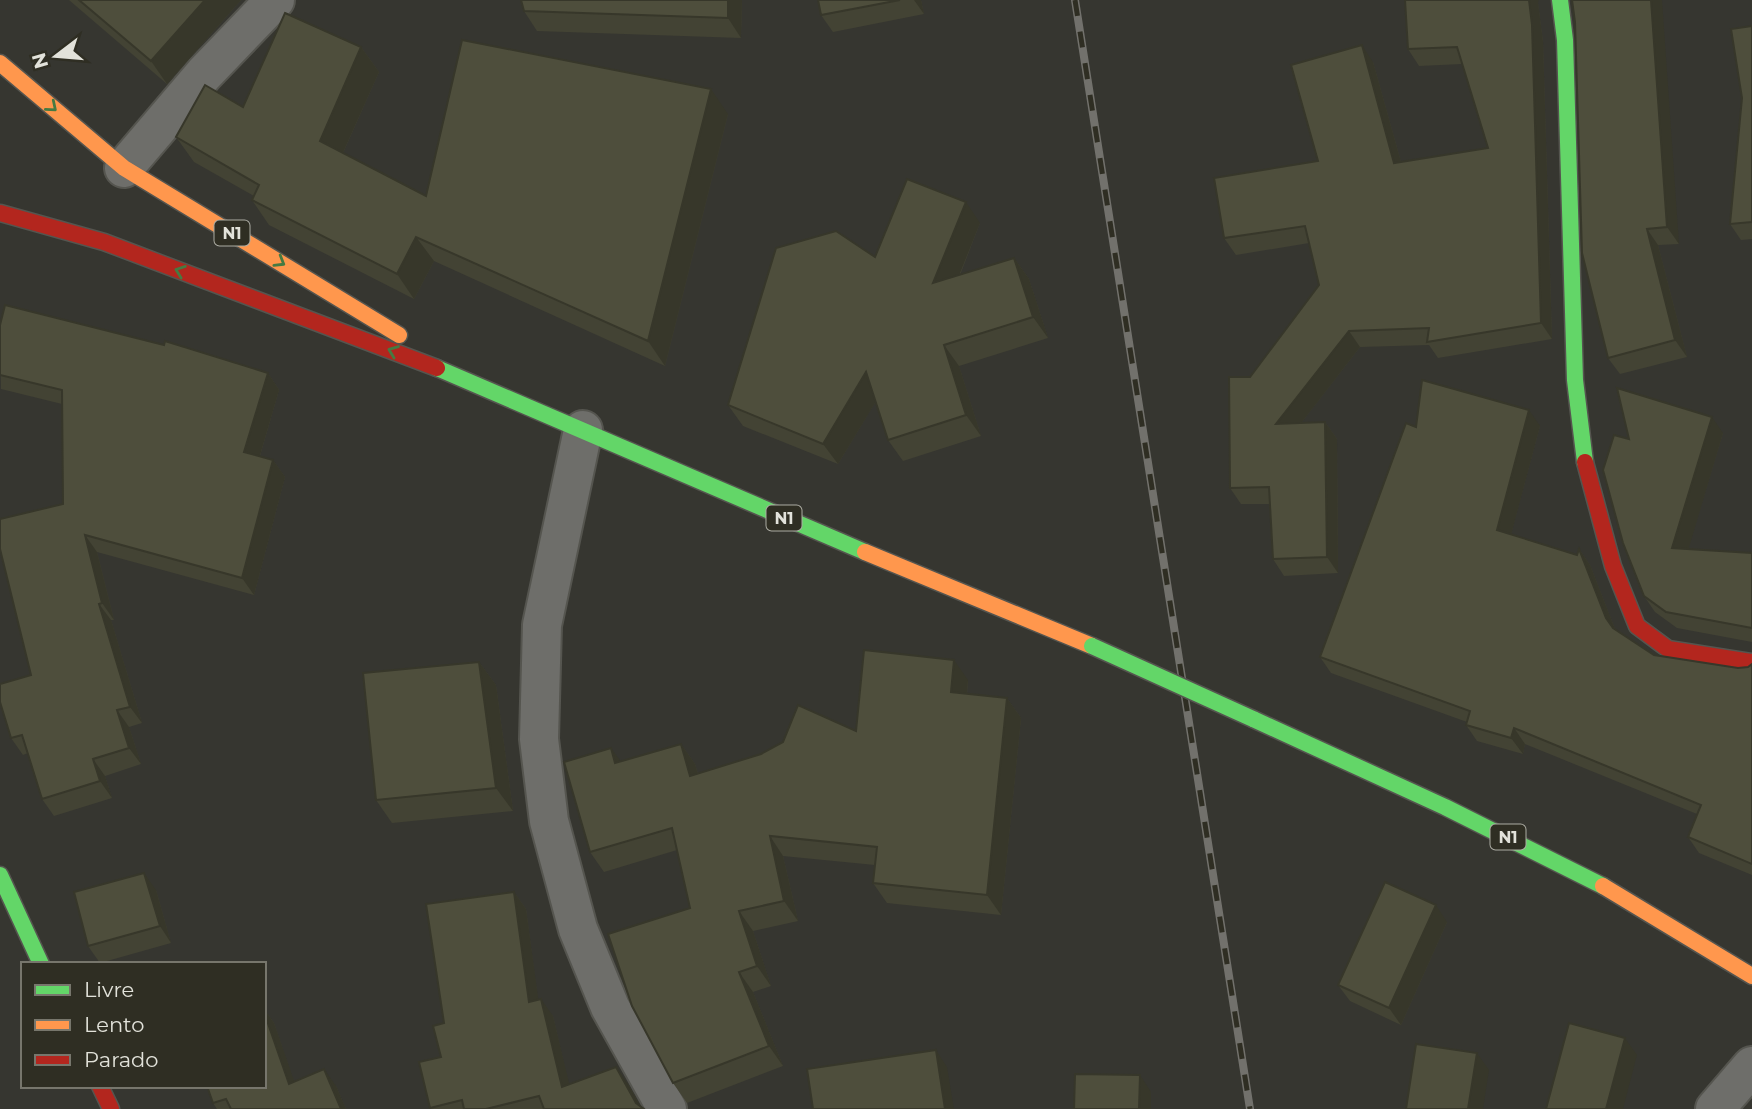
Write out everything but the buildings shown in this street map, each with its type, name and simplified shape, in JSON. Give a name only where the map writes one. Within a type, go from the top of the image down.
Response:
[{"type":"main road","points":[[1560,0],[1565,40],[1575,380],[1585,463],[1613,566],[1637,626],[1668,649],[1752,662]]},
{"type":"main road","name":"N1","points":[[0,63],[124,168],[479,384]]},
{"type":"main road","name":"N1","points":[[0,213],[104,242],[479,384],[756,507],[1092,646],[1545,855],[1722,956],[1752,976]]},
{"type":"main road","points":[[4,896],[40,962]]},
{"type":"main road","points":[[101,1088],[111,1109]]},
{"type":"street","points":[[124,168],[204,74],[275,0]]},
{"type":"street","points":[[583,430],[542,625],[539,739],[549,821],[578,929],[610,1007],[667,1109]]},
{"type":"street","points":[[1715,1109],[1752,1066]]},
{"type":"railway","points":[[1075,0],[1250,1109]]},
{"type":"traffic: fast","points":[[1560,0],[1565,40],[1575,380],[1585,462]]},
{"type":"traffic: fast","points":[[437,368],[865,552]]},
{"type":"traffic: fast","points":[[1092,646],[1253,719]]},
{"type":"traffic: fast","points":[[1253,719],[1445,807],[1603,886]]},
{"type":"traffic: fast","points":[[0,875],[40,962]]},
{"type":"traffic: slow","points":[[0,63],[124,168],[399,335]]},
{"type":"traffic: slow","points":[[865,552],[1092,646]]},
{"type":"traffic: slow","points":[[1603,886],[1752,976]]},
{"type":"traffic: jam","points":[[0,213],[104,242],[437,368]]},
{"type":"traffic: jam","points":[[1585,462],[1613,566],[1637,626],[1668,649],[1752,662]]},
{"type":"traffic: jam","points":[[101,1088],[111,1109]]}]
